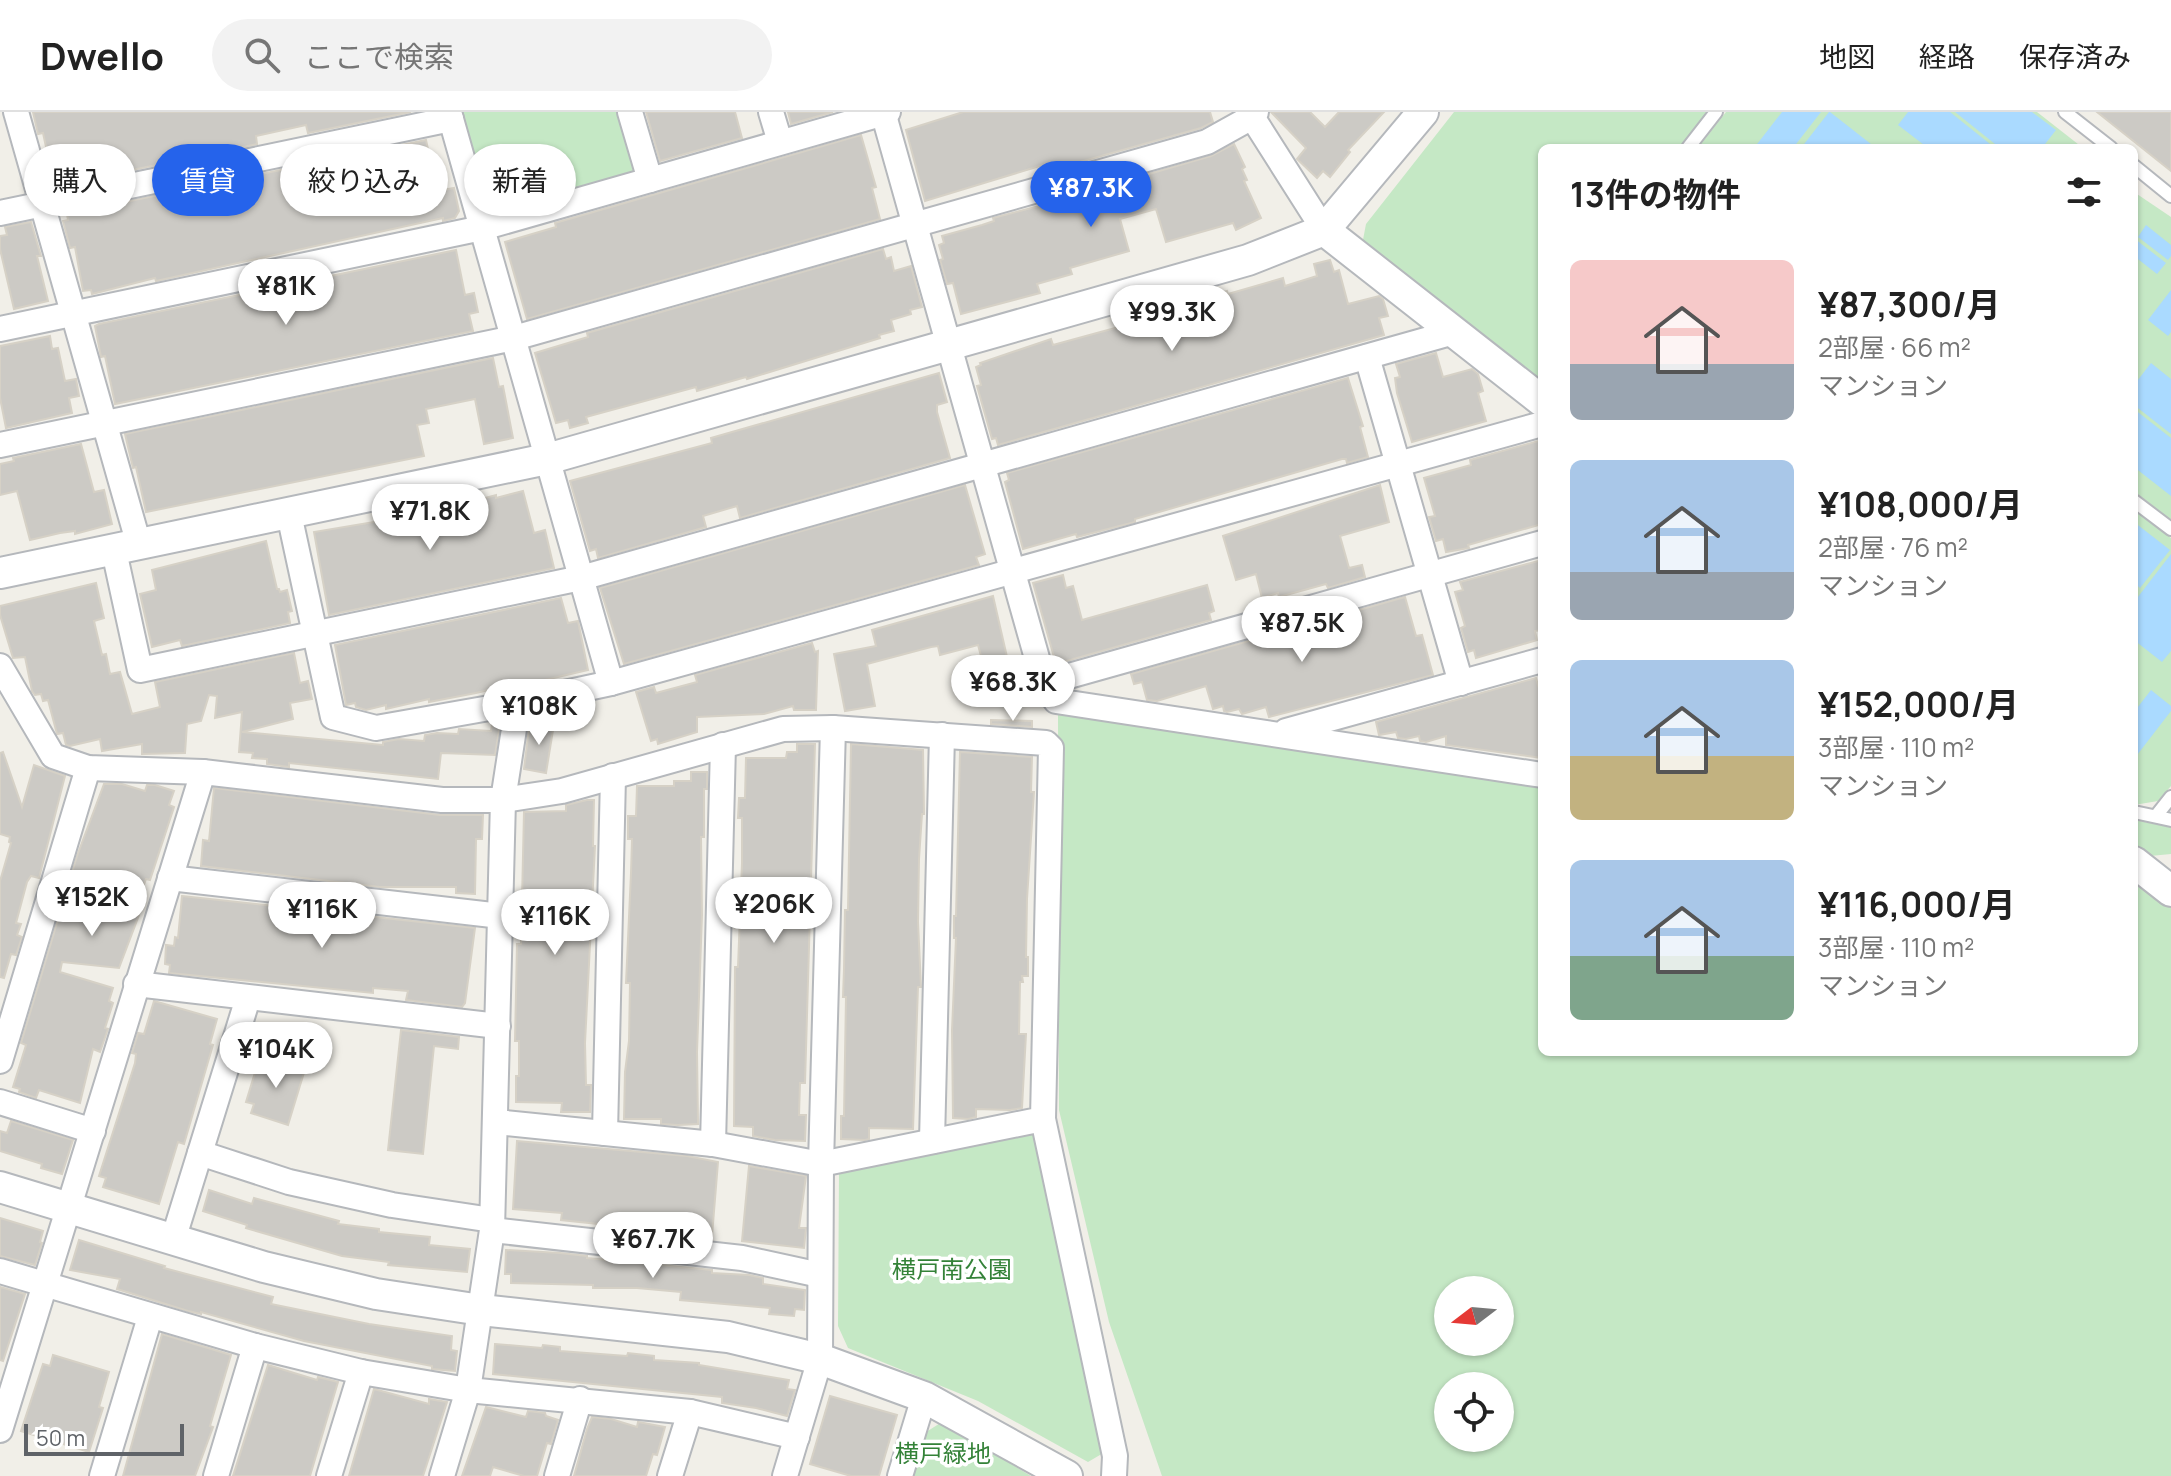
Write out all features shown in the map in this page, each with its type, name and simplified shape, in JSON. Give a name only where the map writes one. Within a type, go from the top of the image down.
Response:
[{"type":"street","points":[[16,112],[25,144]]},
{"type":"street","points":[[630,112],[650,180]]},
{"type":"street","points":[[771,112],[780,142]]},
{"type":"street","points":[[0,329],[482,228],[885,112],[1044,683],[1056,701],[1538,774]]},
{"type":"street","points":[[0,573],[547,459],[1248,260],[1324,230],[1423,112]]},
{"type":"street","points":[[0,445],[514,338],[1207,142],[1252,114],[1324,230],[1538,398]]},
{"type":"street","points":[[136,184],[450,116],[611,683]]},
{"type":"street","points":[[0,213],[24,208]]},
{"type":"street","points":[[46,216],[105,424],[127,548],[140,670],[581,578],[1454,332]]},
{"type":"street","points":[[1367,357],[1461,683]]},
{"type":"street","points":[[289,514],[333,717],[376,728],[611,683],[1538,425]]},
{"type":"street","points":[[1044,683],[1538,544]]},
{"type":"street","points":[[1277,733],[1538,661]]},
{"type":"street","points":[[0,666],[53,756],[88,768],[203,772],[442,800],[503,800],[562,791],[783,729],[833,728],[1046,743],[1051,748],[1043,1119],[1115,1456],[1114,1476]]},
{"type":"street","points":[[442,1476],[468,1390],[492,1225],[503,800],[518,703]]},
{"type":"street","points":[[785,1476],[820,1359],[821,1164],[833,728]]},
{"type":"street","points":[[932,1141],[942,735]]},
{"type":"street","points":[[713,1144],[723,745]]},
{"type":"street","points":[[0,1061],[88,768]]},
{"type":"street","points":[[0,1430],[203,772]]},
{"type":"street","points":[[605,1133],[613,776]]},
{"type":"street","points":[[2138,865],[2169,887]]},
{"type":"street","points":[[170,878],[501,916]]},
{"type":"street","points":[[136,984],[498,1026]]},
{"type":"street","points":[[173,1240],[248,998]]},
{"type":"street","points":[[0,1102],[93,1131]]},
{"type":"street","points":[[496,1122],[713,1144],[821,1164],[1043,1119]]},
{"type":"street","points":[[200,1153],[304,1185],[492,1225],[742,1258],[820,1275]]},
{"type":"street","points":[[0,1187],[264,1267],[376,1294],[481,1310],[728,1337],[820,1359],[924,1397],[1067,1476]]},
{"type":"street","points":[[0,1271],[150,1317],[361,1372],[468,1390],[690,1412],[797,1437]]},
{"type":"street","points":[[102,1476],[150,1317]]},
{"type":"street","points":[[216,1476],[255,1346]]},
{"type":"street","points":[[329,1476],[361,1372]]},
{"type":"street","points":[[900,1476],[924,1397]]},
{"type":"street","points":[[557,1476],[580,1399]]},
{"type":"street","points":[[670,1476],[690,1412]]},
{"type":"lane","points":[[1691,144],[1716,112]]},
{"type":"lane","points":[[2064,112],[2106,144]]},
{"type":"lane","points":[[2138,169],[2171,196]]},
{"type":"lane","points":[[2138,504],[2171,529]]},
{"type":"lane","points":[[2156,816],[2171,797]]},
{"type":"lane","points":[[2138,813],[2171,820]]},
{"type":"green space","points":[[462,112],[626,112],[636,176],[576,192],[576,144],[471,144]]},
{"type":"green space","points":[[1454,112],[1708,112],[1683,144],[1538,144],[1538,382],[1362,245],[1366,224]]},
{"type":"green space","points":[[1726,112],[2037,112],[2078,144],[1701,144]]},
{"type":"green space","points":[[2138,195],[2171,217],[2171,520],[2138,494]]},
{"type":"green space","points":[[2138,512],[2171,538],[2171,786],[2158,801],[2138,804]]},
{"type":"green space","points":[[1058,715],[1338,751],[1538,781],[1538,1056],[2138,1056],[2138,873],[2171,899],[2171,1476],[1162,1476],[1109,1322],[1059,1110]]},
{"type":"green space","points":[[2138,821],[2171,827],[2171,854],[2150,856],[2138,847]]},
{"type":"green space","name":"横戸南公園","points":[[1038,1128],[1105,1452],[1088,1462],[978,1401],[848,1348],[838,1326],[839,1173]]},
{"type":"green space","name":"横戸緑地","points":[[942,1422],[1031,1476],[910,1476],[923,1434]]},
{"type":"water","points":[[1782,112],[1821,112],[1796,144],[1757,144]]},
{"type":"water","points":[[1830,112],[1871,144],[1804,144]]},
{"type":"water","points":[[1908,112],[1950,112],[1990,144],[1923,144],[1898,125]]},
{"type":"water","points":[[1955,112],[2032,112],[2056,130],[2045,144],[1995,144]]},
{"type":"water","points":[[2146,225],[2171,245],[2168,260],[2138,237]]},
{"type":"water","points":[[2138,241],[2166,263],[2157,274],[2138,259]]},
{"type":"water","points":[[2171,290],[2171,332],[2168,336],[2148,320]]},
{"type":"water","points":[[2151,363],[2171,379],[2171,434],[2138,408],[2138,380]]},
{"type":"water","points":[[2138,412],[2171,438],[2171,496],[2138,470]]},
{"type":"water","points":[[2138,525],[2170,550],[2140,588],[2138,586]]},
{"type":"water","points":[[2171,554],[2171,651],[2162,662],[2138,643],[2138,597]]},
{"type":"water","points":[[2151,690],[2171,706],[2171,711],[2138,754],[2138,707]]},
{"type":"building","points":[[33,112],[411,112],[308,133],[306,125],[256,136],[257,144],[152,144],[152,166],[136,169],[136,144],[45,144],[43,133],[38,134]]},
{"type":"building","points":[[646,112],[735,112],[742,138],[660,161]]},
{"type":"building","points":[[788,112],[833,112],[791,124]]},
{"type":"building","points":[[963,112],[1210,112],[1213,122],[1055,169],[1053,162],[925,201],[906,130]]},
{"type":"building","points":[[1271,112],[1310,112],[1325,127],[1339,112],[1384,112],[1348,150],[1350,152],[1330,177],[1323,171],[1317,178],[1297,159],[1306,148]]},
{"type":"building","points":[[2097,112],[2171,112],[2171,171]]},
{"type":"building","points":[[861,135],[876,187],[872,188],[880,219],[527,319],[505,242],[556,227],[555,223]]},
{"type":"building","points":[[426,140],[427,144],[407,144]]},
{"type":"building","points":[[1234,144],[1245,167],[1242,169],[1247,180],[1244,181],[1261,218],[1236,230],[1233,223],[1166,242],[1156,209],[1120,219],[1129,251],[1070,268],[1072,274],[1037,284],[1040,293],[961,314],[953,283],[947,284],[940,260],[943,259],[939,245],[944,243],[942,236],[994,221],[993,218],[1135,181],[1135,178],[1211,156]]},
{"type":"building","points":[[280,170],[280,216],[448,216],[448,189],[454,188],[459,211],[455,218],[443,221],[443,218],[92,294],[91,290],[83,291],[75,247],[70,248],[63,221],[68,220],[67,216],[136,216],[136,200],[152,196],[152,216],[264,216],[264,173]]},
{"type":"building","points":[[31,222],[41,256],[37,256],[48,301],[14,309],[0,249],[0,236],[7,235],[5,227]]},
{"type":"building","points":[[883,249],[886,259],[891,257],[894,271],[911,266],[922,307],[891,320],[894,331],[747,379],[697,391],[696,387],[586,417],[588,423],[570,428],[568,420],[556,423],[535,353],[588,337],[587,333]]},
{"type":"building","points":[[456,250],[465,295],[474,293],[478,312],[469,314],[473,331],[115,404],[105,356],[101,357],[95,326],[99,324]]},
{"type":"building","points":[[1330,260],[1334,272],[1339,270],[1348,304],[1379,296],[1383,299],[1388,316],[1379,318],[1384,335],[998,445],[996,438],[992,439],[977,386],[981,385],[976,367],[980,363],[1051,339],[1053,345],[1159,316],[1158,311],[1227,291],[1228,294],[1283,278],[1285,286],[1317,276],[1314,264]]},
{"type":"building","points":[[50,336],[52,349],[58,348],[65,381],[76,379],[79,396],[69,398],[72,413],[6,428],[0,398],[0,346]]},
{"type":"building","points":[[1436,353],[1443,377],[1472,369],[1478,374],[1483,391],[1478,393],[1486,421],[1412,442],[1397,393],[1395,378],[1400,377],[1396,364]]},
{"type":"building","points":[[493,358],[499,387],[503,386],[513,438],[484,444],[475,399],[426,409],[429,423],[417,425],[424,456],[146,512],[125,434]]},
{"type":"building","points":[[939,373],[947,402],[937,405],[937,412],[950,458],[740,518],[737,506],[703,516],[706,527],[598,558],[596,549],[590,551],[570,481],[712,443],[711,438]]},
{"type":"building","points":[[1348,378],[1363,426],[1360,427],[1368,457],[1347,463],[1346,459],[1342,459],[1135,519],[1135,522],[1023,549],[1005,482],[1009,480],[1007,473]]},
{"type":"building","points":[[1538,441],[1538,525],[1468,545],[1469,548],[1446,552],[1443,539],[1436,541],[1429,517],[1435,516],[1424,478],[1471,465],[1470,460]]},
{"type":"building","points":[[81,444],[94,492],[104,490],[112,524],[75,534],[75,531],[30,540],[17,491],[0,495],[0,464],[14,461],[13,458]]},
{"type":"building","points":[[965,485],[985,554],[976,557],[979,565],[624,664],[600,588]]},
{"type":"building","points":[[1380,485],[1389,522],[1340,536],[1349,568],[1362,565],[1365,577],[1328,588],[1326,584],[1279,597],[1278,593],[1262,598],[1256,574],[1236,580],[1223,536]]},
{"type":"building","points":[[523,491],[534,533],[545,530],[554,568],[329,615],[314,532],[392,519],[392,516],[432,505],[447,504],[448,508]]},
{"type":"building","points":[[266,541],[277,589],[280,592],[287,590],[292,611],[288,612],[290,623],[182,646],[180,640],[152,647],[140,594],[156,590],[152,570]]},
{"type":"building","points":[[1538,561],[1537,640],[1476,658],[1474,650],[1468,652],[1461,628],[1465,626],[1455,592],[1463,590],[1460,582]]},
{"type":"building","points":[[1063,575],[1066,588],[1073,586],[1082,620],[1207,585],[1214,611],[1209,613],[1211,620],[1056,664],[1033,583]]},
{"type":"building","points":[[96,583],[104,618],[94,621],[102,655],[106,654],[110,674],[120,672],[132,714],[160,707],[155,682],[294,653],[300,683],[308,681],[312,699],[290,703],[293,719],[242,732],[383,745],[383,742],[399,739],[424,741],[425,735],[437,733],[458,734],[459,729],[491,731],[492,723],[500,724],[495,755],[441,753],[438,779],[289,763],[289,767],[267,764],[267,759],[252,758],[253,753],[239,752],[242,712],[215,718],[217,696],[209,695],[201,721],[187,724],[185,753],[142,754],[142,744],[102,751],[100,739],[66,745],[63,733],[57,734],[48,700],[43,701],[41,694],[35,695],[32,691],[25,657],[13,658],[0,606]]},
{"type":"building","points":[[993,596],[1013,683],[990,689],[978,645],[940,655],[938,646],[931,647],[867,664],[875,706],[845,711],[834,654],[876,646],[872,630]]},
{"type":"building","points":[[1405,597],[1416,636],[1422,635],[1433,675],[1269,717],[1266,707],[1242,714],[1239,709],[1224,711],[1223,706],[1213,709],[1206,686],[1157,701],[1147,700],[1142,682],[1134,684],[1131,674]]},
{"type":"building","points":[[561,598],[568,623],[578,621],[588,670],[515,687],[514,684],[386,709],[386,705],[366,710],[356,707],[355,703],[346,705],[335,645]]},
{"type":"building","points":[[812,643],[815,652],[818,651],[816,710],[794,710],[793,706],[764,714],[697,717],[697,732],[658,744],[657,739],[651,741],[636,692],[654,687],[656,693],[697,682],[695,675]]},
{"type":"building","points":[[1536,678],[1538,685],[1538,757],[1446,745],[1446,736],[1426,742],[1420,741],[1419,736],[1398,738],[1396,732],[1379,735],[1376,722]]},
{"type":"building","points":[[991,720],[1032,721],[1032,727],[991,724]]},
{"type":"building","points":[[534,721],[554,724],[546,773],[524,769],[529,728],[533,729]]},
{"type":"building","points":[[797,744],[815,744],[805,1083],[800,1083],[799,1115],[806,1115],[805,1141],[753,1136],[753,1127],[734,1126],[735,967],[738,967],[742,863],[739,798],[745,798],[746,758],[786,758],[787,752],[797,752]]},
{"type":"building","points":[[851,744],[923,750],[924,814],[919,859],[918,922],[921,987],[918,987],[913,1129],[869,1128],[869,1139],[865,1140],[841,1139],[841,1116],[844,1116],[846,997],[843,997]]},
{"type":"building","points":[[3,752],[22,807],[34,765],[65,776],[39,878],[31,876],[27,882],[16,923],[21,924],[17,935],[22,937],[16,955],[11,954],[4,978],[0,977],[0,881],[11,843],[10,837],[0,834],[0,753]]},
{"type":"building","points":[[960,752],[1032,757],[1031,792],[1034,792],[1027,899],[1028,976],[1022,976],[1023,982],[1020,982],[1019,1034],[1026,1034],[1022,1108],[976,1109],[976,1117],[968,1119],[953,1118],[954,916]]},
{"type":"building","points":[[691,772],[707,772],[704,837],[701,837],[698,1124],[661,1124],[661,1119],[624,1119],[629,1041],[630,983],[626,983],[632,839],[628,839],[628,816],[636,816],[637,786],[674,786],[674,781],[691,781]]},
{"type":"building","points":[[104,784],[122,784],[145,791],[147,785],[155,785],[174,791],[169,805],[174,807],[150,880],[146,879],[134,913],[139,915],[119,968],[62,962],[60,972],[113,988],[109,1001],[113,1003],[105,1028],[108,1029],[100,1052],[93,1049],[80,1103],[39,1090],[36,1098],[13,1087],[26,1045],[21,1043],[77,856]]},
{"type":"building","points":[[214,788],[440,815],[483,815],[482,839],[476,839],[475,894],[456,893],[456,887],[380,887],[201,866],[203,840],[209,841]]},
{"type":"building","points":[[594,800],[595,846],[585,1043],[586,1085],[591,1085],[590,1112],[561,1112],[562,1103],[516,1102],[516,1076],[519,1076],[519,1041],[515,1041],[517,944],[521,944],[524,812],[566,811],[566,805]]},
{"type":"building","points":[[182,896],[475,928],[465,1003],[462,1007],[406,1000],[408,991],[373,988],[373,993],[169,973],[170,965],[165,964],[166,945],[174,946],[175,937],[178,938]]},
{"type":"building","points":[[154,1001],[217,1019],[210,1044],[213,1045],[184,1144],[178,1142],[159,1204],[103,1187],[106,1178],[99,1176],[135,1063],[136,1054],[132,1053],[138,1033],[144,1034]]},
{"type":"building","points":[[401,1030],[459,1037],[458,1049],[434,1046],[423,1154],[388,1150]]},
{"type":"building","points":[[272,1056],[306,1066],[288,1125],[251,1113],[254,1104],[246,1102],[257,1066],[268,1069]]},
{"type":"building","points":[[11,1121],[73,1140],[62,1174],[41,1168],[42,1164],[0,1151],[0,1131],[7,1133]]},
{"type":"building","points":[[517,1141],[687,1156],[718,1162],[712,1236],[561,1220],[562,1213],[513,1209]]},
{"type":"building","points":[[749,1166],[806,1176],[799,1228],[806,1228],[804,1248],[742,1241]]},
{"type":"building","points":[[209,1190],[252,1204],[254,1198],[339,1221],[338,1224],[430,1237],[429,1245],[470,1249],[467,1272],[388,1265],[389,1262],[342,1256],[246,1228],[247,1225],[203,1211]]},
{"type":"building","points":[[0,1218],[43,1231],[35,1265],[0,1256]]},
{"type":"building","points":[[79,1240],[164,1268],[273,1297],[271,1304],[369,1324],[452,1336],[451,1350],[457,1351],[455,1371],[432,1369],[432,1366],[304,1341],[117,1289],[120,1279],[70,1270]]},
{"type":"building","points":[[506,1250],[560,1253],[749,1275],[763,1278],[763,1284],[805,1290],[804,1310],[795,1309],[794,1316],[769,1314],[770,1308],[680,1300],[681,1292],[511,1283],[511,1274],[505,1274]]},
{"type":"building","points":[[0,1287],[25,1294],[3,1361],[0,1360]]},
{"type":"building","points":[[162,1334],[231,1355],[210,1426],[213,1427],[195,1476],[123,1476]]},
{"type":"building","points":[[495,1344],[542,1348],[543,1345],[560,1347],[560,1351],[654,1356],[654,1360],[699,1363],[789,1380],[787,1389],[795,1390],[787,1416],[722,1403],[722,1397],[493,1374]]},
{"type":"building","points":[[53,1355],[109,1372],[99,1407],[103,1408],[89,1452],[21,1431],[43,1364],[50,1366]]},
{"type":"building","points":[[268,1365],[317,1380],[318,1377],[338,1382],[310,1476],[233,1476]]},
{"type":"building","points":[[374,1389],[429,1404],[429,1399],[447,1402],[423,1476],[349,1476]]},
{"type":"building","points":[[830,1396],[897,1415],[879,1476],[851,1476],[810,1464]]},
{"type":"building","points":[[486,1407],[526,1417],[528,1411],[545,1413],[558,1420],[537,1476],[524,1476],[493,1467],[490,1476],[462,1476]]},
{"type":"building","points":[[592,1417],[637,1427],[638,1422],[665,1427],[657,1455],[653,1454],[646,1476],[574,1476]]}]
